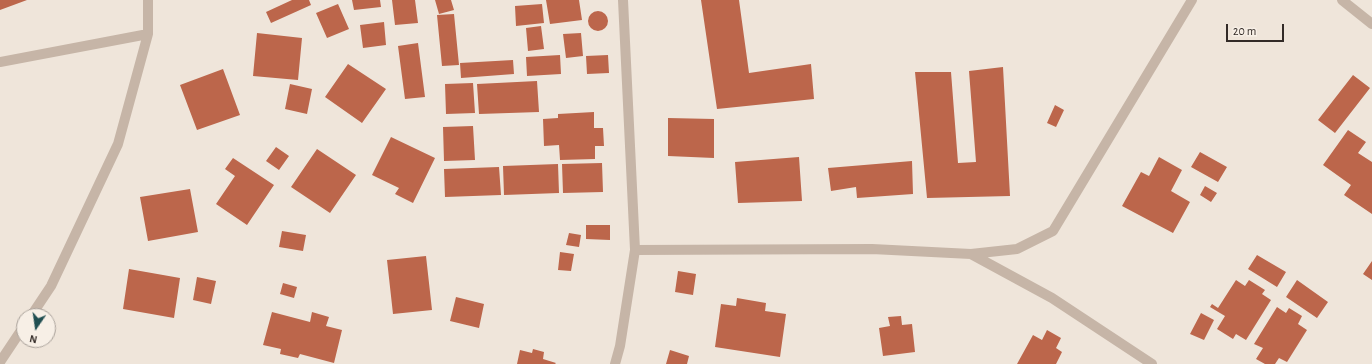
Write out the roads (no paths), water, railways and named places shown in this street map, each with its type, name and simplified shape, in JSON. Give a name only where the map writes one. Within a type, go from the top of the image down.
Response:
[{"type":"street","points":[[36,308],[51,286],[118,144],[148,34],[148,0]]},
{"type":"street","points":[[615,364],[620,346],[635,250],[623,0]]},
{"type":"street","points":[[635,250],[872,249],[971,254],[1017,249],[1053,231],[1192,0]]},
{"type":"street","points":[[1342,0],[1372,24]]},
{"type":"street","points":[[0,62],[148,34]]},
{"type":"street","points":[[971,254],[1052,298],[1152,364]]},
{"type":"street","points":[[0,362],[16,338]]}]
